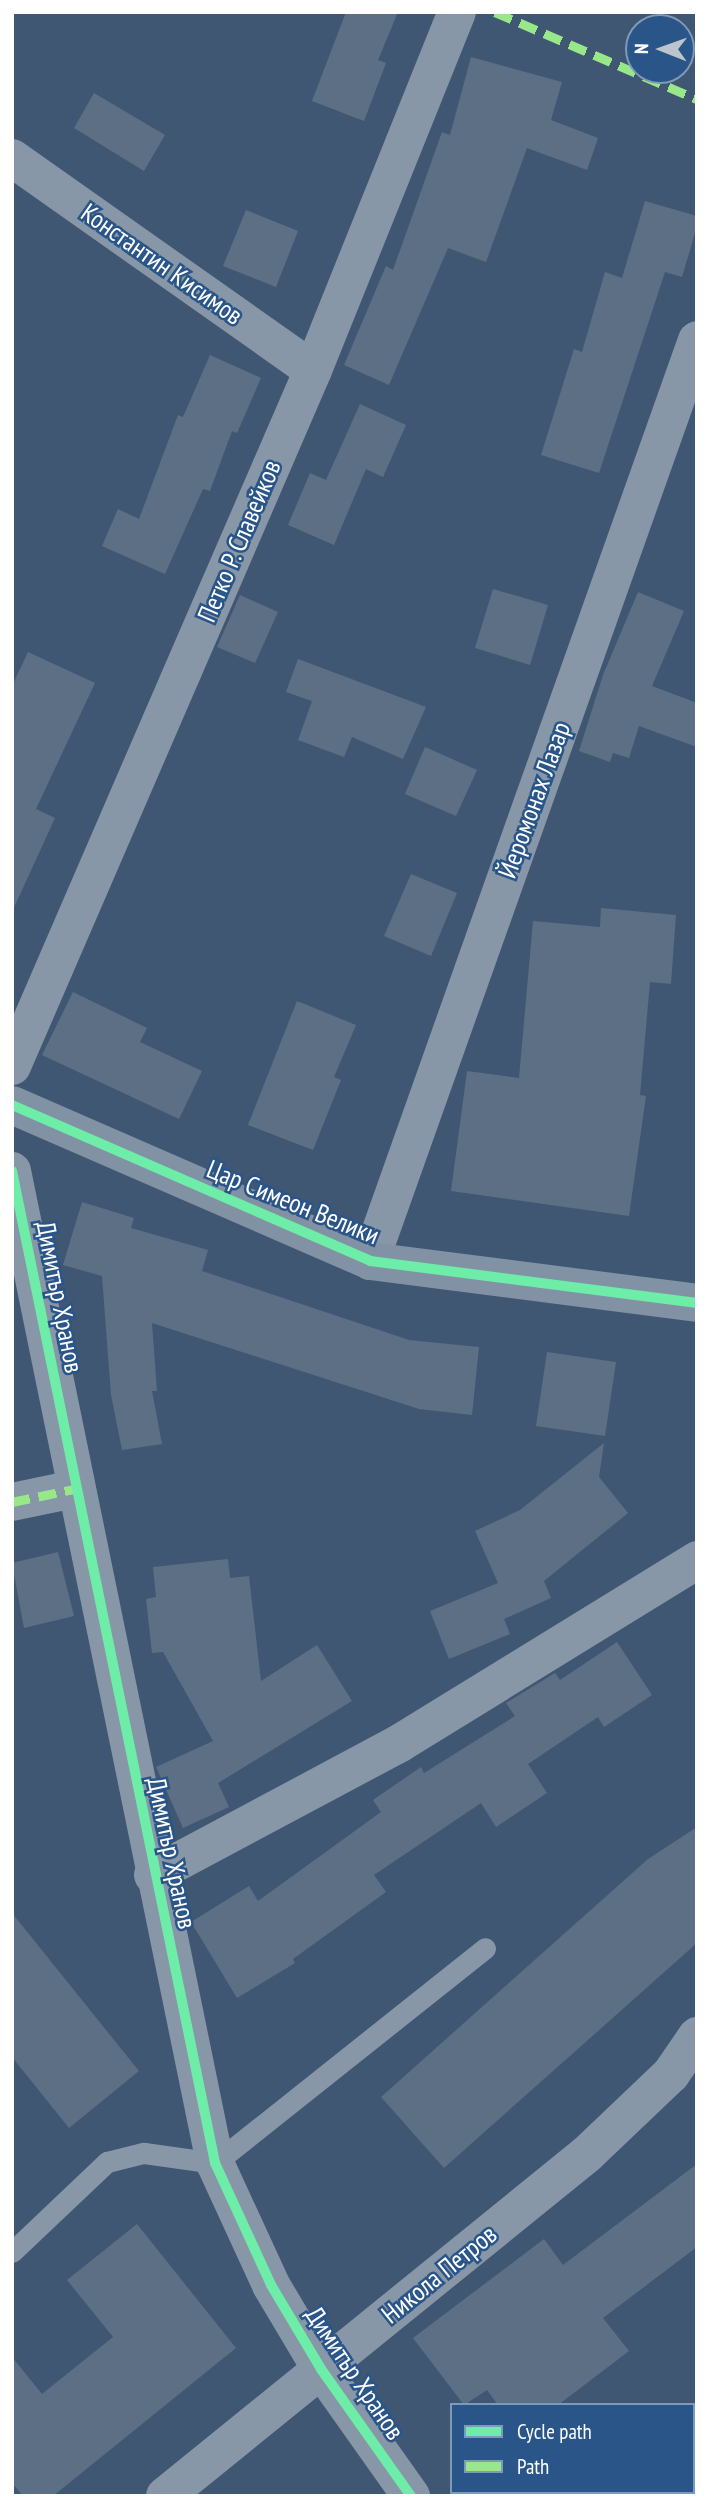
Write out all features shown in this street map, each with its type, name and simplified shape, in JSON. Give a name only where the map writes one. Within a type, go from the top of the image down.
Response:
[{"type":"main road","name":"Цар Симеон Велики","points":[[12,1105],[370,1261],[697,1303]]},
{"type":"street","name":"Петко Р. Славейков","points":[[12,1066],[313,370],[457,12]]},
{"type":"street","name":"Константин Кисимов","points":[[12,158],[313,370]]},
{"type":"street","name":"Йеромонах Лазар","points":[[370,1261],[697,340]]},
{"type":"street","name":"Димитър Хранов","points":[[12,1171],[74,1489],[215,2163],[271,2285],[321,2369],[411,2496]]},
{"type":"street","points":[[12,1502],[74,1489]]},
{"type":"street","points":[[153,1875],[400,1743],[697,1560]]},
{"type":"street","name":"Никола Петров","points":[[165,2496],[587,2154],[671,2074],[697,2036]]},
{"type":"lane","points":[[12,2252],[107,2162],[144,2153],[215,2163],[485,1948]]},
{"type":"building","points":[[346,12],[398,12],[378,60],[386,63],[364,121],[312,101]]},
{"type":"building","points":[[471,57],[562,82],[551,120],[598,138],[587,170],[527,148],[486,262],[448,248],[389,385],[344,365],[386,266],[393,270],[442,132],[450,135]]},
{"type":"building","points":[[94,93],[165,135],[144,171],[74,128]]},
{"type":"building","points":[[645,201],[697,216],[697,226],[682,277],[665,272],[599,473],[541,455],[574,349],[582,352],[605,272],[622,278]]},
{"type":"building","points":[[246,210],[298,231],[276,287],[223,266]]},
{"type":"building","points":[[210,355],[261,378],[237,433],[232,431],[210,491],[203,489],[165,574],[102,546],[118,509],[139,519],[178,415],[183,417]]},
{"type":"building","points":[[360,404],[406,425],[383,477],[366,469],[334,545],[288,525],[310,473],[326,480]]},
{"type":"building","points":[[493,589],[548,605],[530,665],[475,648]]},
{"type":"building","points":[[638,592],[684,611],[652,686],[697,703],[697,747],[639,726],[629,758],[613,753],[610,762],[579,751],[603,675]]},
{"type":"building","points":[[240,595],[278,612],[255,663],[217,647]]},
{"type":"building","points":[[28,652],[95,683],[36,809],[55,818],[12,912],[12,686]]},
{"type":"building","points":[[298,659],[426,707],[403,759],[352,737],[344,757],[298,740],[312,701],[286,692]]},
{"type":"building","points":[[425,747],[477,770],[456,816],[405,794]]},
{"type":"building","points":[[411,874],[457,893],[431,956],[384,936]]},
{"type":"building","points":[[601,908],[676,915],[671,984],[650,982],[640,1095],[646,1096],[629,1216],[451,1191],[467,1071],[519,1078],[533,921],[600,927]]},
{"type":"building","points":[[73,992],[147,1028],[140,1042],[202,1071],[179,1119],[42,1055]]},
{"type":"building","points":[[297,1001],[356,1025],[334,1077],[341,1080],[313,1150],[248,1125]]},
{"type":"building","points":[[82,1202],[134,1218],[131,1228],[208,1250],[202,1271],[409,1340],[479,1347],[472,1415],[419,1409],[152,1323],[157,1391],[152,1391],[162,1444],[122,1450],[111,1395],[102,1276],[63,1265]]},
{"type":"building","points":[[547,1352],[616,1362],[605,1436],[536,1426]]},
{"type":"building","points":[[604,1443],[599,1477],[628,1513],[544,1581],[551,1598],[504,1619],[510,1634],[449,1659],[430,1611],[498,1583],[475,1531],[520,1510]]},
{"type":"building","points":[[58,1552],[74,1616],[24,1628],[12,1563]]},
{"type":"building","points":[[228,1559],[230,1578],[249,1576],[261,1681],[317,1645],[352,1701],[218,1783],[229,1807],[183,1828],[156,1767],[213,1741],[163,1652],[152,1653],[146,1599],[156,1597],[153,1567]]},
{"type":"building","points":[[617,1642],[652,1695],[604,1727],[598,1717],[528,1764],[547,1793],[496,1827],[481,1803],[374,1875],[386,1892],[293,1959],[295,1963],[237,1998],[191,1922],[249,1886],[258,1901],[381,1812],[373,1800],[421,1767],[424,1773],[515,1716],[506,1703],[555,1673],[560,1680]]},
{"type":"building","points":[[697,1827],[697,1943],[444,2168],[381,2097],[648,1859]]},
{"type":"building","points":[[12,1913],[139,2071],[69,2128],[12,2057]]},
{"type":"building","points":[[697,2164],[697,2247],[603,2318],[629,2351],[561,2403],[497,2403],[487,2390],[467,2403],[462,2403],[413,2338],[544,2239],[563,2265]]},
{"type":"building","points":[[137,2224],[236,2348],[53,2496],[23,2496],[12,2483],[12,2357],[42,2394],[113,2337],[67,2280]]},
{"type":"marked path","points":[[495,12],[697,99]]},
{"type":"marked path","points":[[12,1502],[74,1489]]},
{"type":"cycle path","points":[[12,1105],[370,1261],[697,1303]]},
{"type":"cycle path","points":[[12,1171],[215,2163],[271,2285],[321,2369],[411,2496]]}]
